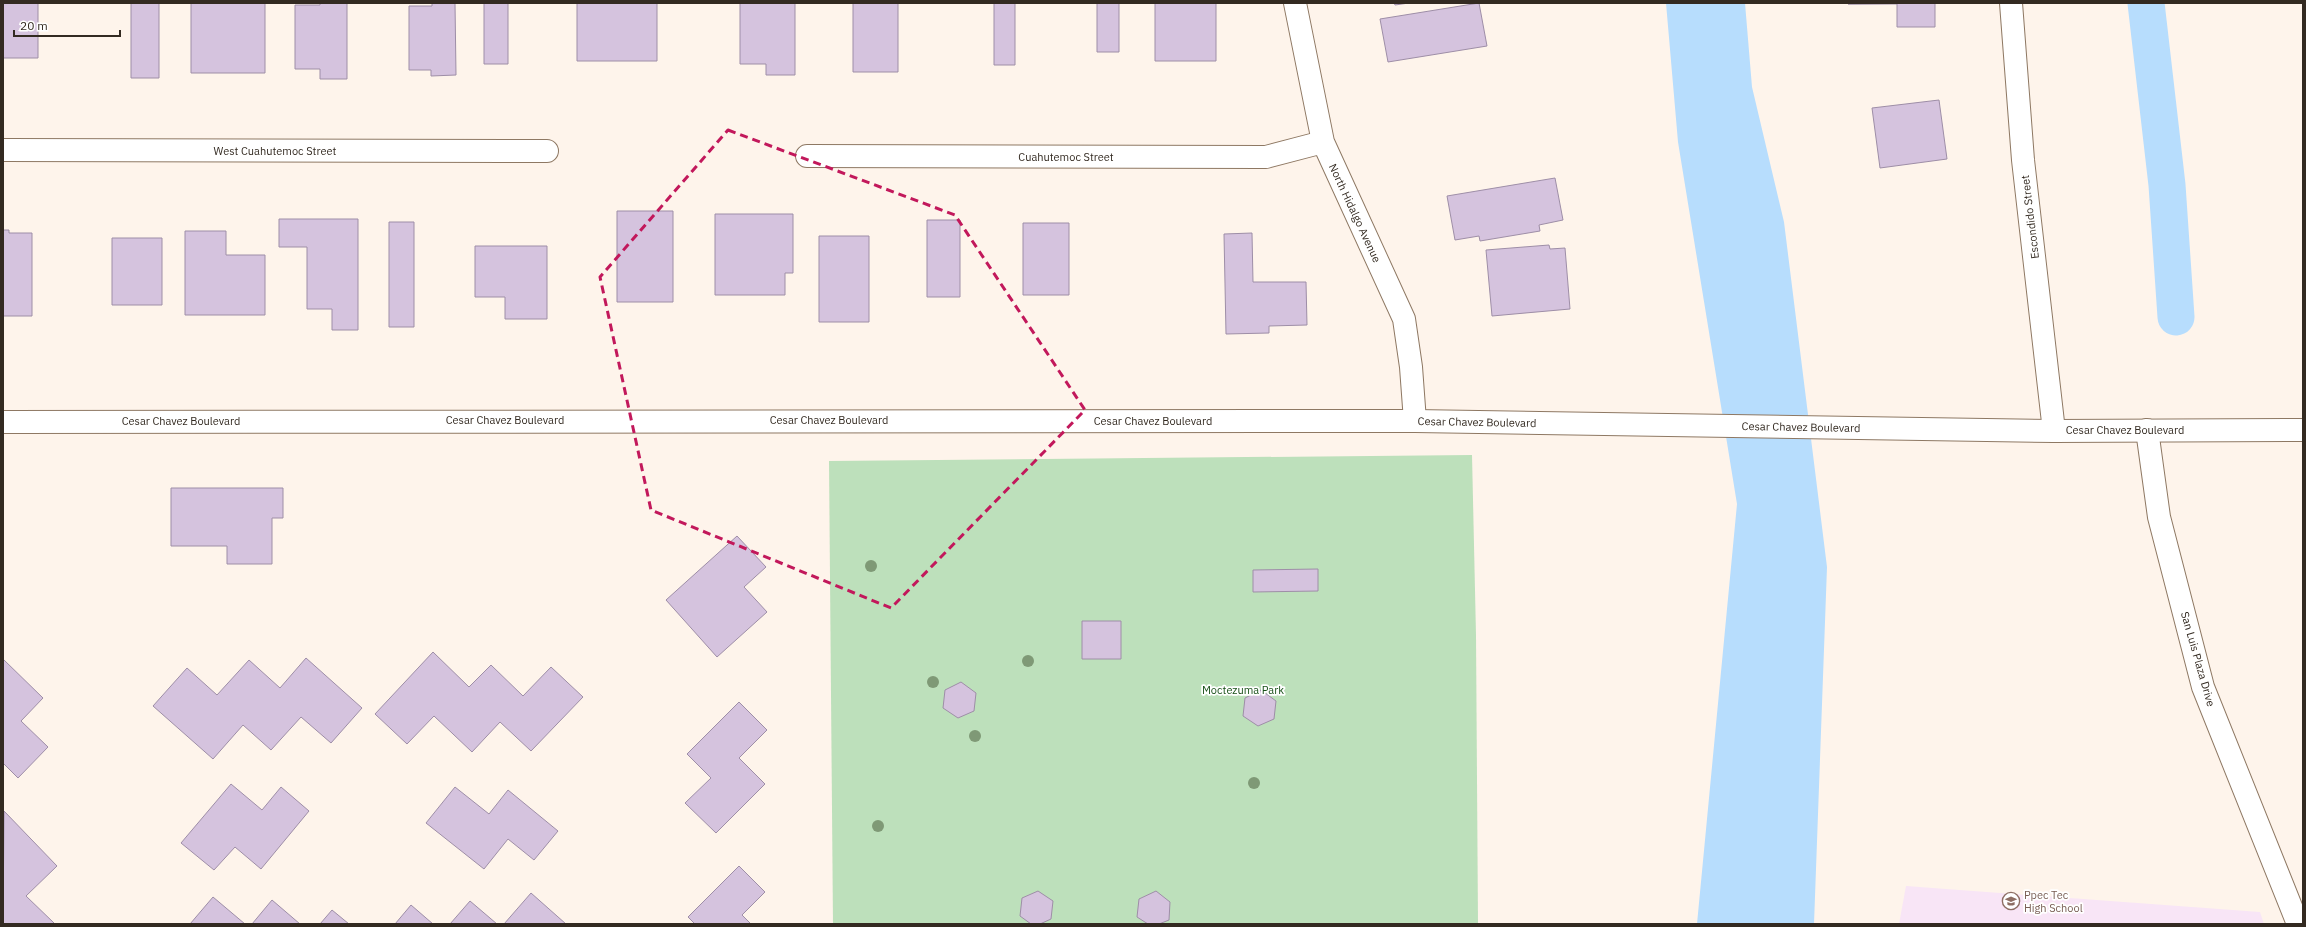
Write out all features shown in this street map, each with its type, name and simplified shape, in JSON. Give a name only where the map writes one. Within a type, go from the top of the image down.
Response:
[{"type":"street","name":"North Hidalgo Avenue","points":[[1295,3],[1323,142],[1404,319],[1411,367],[1415,421]]},
{"type":"street","name":"Escondido Street","points":[[2011,3],[2023,160],[2054,431]]},
{"type":"street","name":"Cuahutemoc Street","points":[[807,156],[1266,157],[1323,142]]},
{"type":"street","name":"West Cuahutemoc Street","points":[[3,150],[548,151]]},
{"type":"street","name":"Cesar Chavez Boulevard","points":[[3,422],[679,420],[1415,421],[2054,431],[2303,430]]},
{"type":"street","name":"San Luis Plaza Drive","points":[[2147,430],[2159,517],[2203,686],[2298,924]]},
{"type":"highlighted area","points":[[728,130],[955,215],[1085,410],[891,608],[651,510],[600,277]]},
{"type":"shaded area","name":"Ppec Tec High School","points":[[1906,886],[2260,912],[2264,924],[1899,924]]},
{"type":"green space","name":"Moctezuma Park","points":[[1472,455],[1476,635],[1478,924],[833,924],[829,461]]},
{"type":"water","points":[[1666,3],[1745,3],[1752,87],[1784,222],[1827,567],[1814,924],[1697,924],[1737,504],[1678,142]]},
{"type":"building","points":[[3,3],[38,3],[38,58],[3,58]]},
{"type":"building","points":[[131,3],[159,3],[159,78],[131,78]]},
{"type":"building","points":[[191,3],[265,3],[265,73],[191,73]]},
{"type":"building","points":[[320,3],[347,3],[347,79],[320,79],[320,69],[295,69],[295,5],[320,5]]},
{"type":"building","points":[[432,3],[455,3],[456,75],[431,76],[431,70],[409,70],[409,6],[432,6]]},
{"type":"building","points":[[484,3],[508,3],[508,64],[484,64]]},
{"type":"building","points":[[577,3],[657,3],[657,61],[577,61]]},
{"type":"building","points":[[740,3],[795,3],[795,75],[766,75],[766,64],[740,64]]},
{"type":"building","points":[[853,3],[898,3],[898,72],[853,72]]},
{"type":"building","points":[[994,3],[1015,3],[1015,65],[994,65]]},
{"type":"building","points":[[1097,3],[1119,3],[1119,52],[1097,52]]},
{"type":"building","points":[[1155,3],[1216,3],[1216,61],[1155,61]]},
{"type":"building","points":[[1394,3],[1409,3],[1395,5]]},
{"type":"building","points":[[1479,3],[1487,46],[1388,62],[1380,19]]},
{"type":"building","points":[[1935,3],[1935,27],[1897,27],[1897,4],[1848,4]]},
{"type":"building","points":[[1939,100],[1947,159],[1880,168],[1872,108]]},
{"type":"building","points":[[1555,178],[1563,220],[1539,225],[1540,231],[1480,241],[1479,236],[1455,240],[1447,196]]},
{"type":"building","points":[[617,211],[673,211],[673,302],[617,302]]},
{"type":"building","points":[[715,214],[793,214],[793,273],[785,273],[785,295],[715,295]]},
{"type":"building","points":[[279,219],[358,219],[358,330],[332,330],[332,309],[307,309],[307,247],[279,247]]},
{"type":"building","points":[[927,220],[960,220],[960,297],[927,297]]},
{"type":"building","points":[[389,222],[414,222],[414,327],[389,327]]},
{"type":"building","points":[[1023,223],[1069,223],[1069,295],[1023,295]]},
{"type":"building","points":[[3,230],[9,230],[9,233],[32,233],[32,316],[3,316]]},
{"type":"building","points":[[185,231],[226,231],[226,255],[265,255],[265,315],[185,315]]},
{"type":"building","points":[[1252,233],[1253,282],[1306,282],[1307,325],[1269,326],[1269,333],[1226,334],[1224,234]]},
{"type":"building","points":[[819,236],[869,236],[869,322],[819,322]]},
{"type":"building","points":[[112,238],[162,238],[162,305],[112,305]]},
{"type":"building","points":[[1549,245],[1550,249],[1565,248],[1570,309],[1492,316],[1486,250]]},
{"type":"building","points":[[475,246],[547,246],[547,319],[505,319],[505,297],[475,297]]},
{"type":"building","points":[[171,488],[283,488],[283,518],[272,518],[272,564],[227,564],[227,546],[171,546]]},
{"type":"building","points":[[737,536],[766,567],[744,587],[767,612],[717,657],[666,600]]},
{"type":"building","points":[[1318,569],[1318,591],[1253,592],[1253,570]]},
{"type":"building","points":[[1082,621],[1121,621],[1121,659],[1082,659]]},
{"type":"building","points":[[433,652],[469,687],[491,665],[523,696],[551,667],[583,697],[531,751],[500,722],[472,752],[434,716],[407,744],[375,714]]},
{"type":"building","points":[[306,658],[362,708],[331,743],[301,717],[271,750],[243,725],[213,759],[153,706],[187,668],[217,695],[249,660],[280,688]]},
{"type":"building","points":[[3,659],[43,698],[21,721],[48,747],[18,778],[3,763]]},
{"type":"building","points":[[961,682],[976,693],[974,711],[958,718],[943,708],[945,690]]},
{"type":"building","points":[[1261,690],[1276,701],[1274,719],[1258,726],[1243,716],[1245,698]]},
{"type":"building","points":[[739,702],[767,730],[739,758],[765,784],[716,833],[685,803],[711,778],[687,754]]},
{"type":"building","points":[[231,784],[262,810],[281,787],[309,811],[261,869],[235,847],[214,870],[181,843]]},
{"type":"building","points":[[455,787],[489,814],[508,790],[558,831],[534,860],[508,839],[484,869],[426,823]]},
{"type":"building","points":[[4,811],[57,866],[26,896],[54,923],[53,924],[3,924]]},
{"type":"building","points":[[739,866],[765,892],[742,915],[751,924],[695,924],[688,917]]},
{"type":"building","points":[[1038,891],[1053,901],[1051,919],[1040,924],[1031,924],[1020,916],[1022,898]]},
{"type":"building","points":[[1156,891],[1170,902],[1169,920],[1159,924],[1148,924],[1137,917],[1139,899]]},
{"type":"building","points":[[531,893],[566,924],[504,924]]},
{"type":"building","points":[[213,897],[245,924],[190,924]]},
{"type":"building","points":[[272,900],[300,924],[252,924]]},
{"type":"building","points":[[470,901],[497,924],[450,924]]},
{"type":"building","points":[[411,905],[433,924],[395,924]]},
{"type":"building","points":[[332,910],[349,924],[320,924]]},
{"type":"waterway","points":[[2146,3],[2167,185],[2176,317]]},
{"type":"place","name":"Ppec Tec High School","points":[[2011,901]]}]
